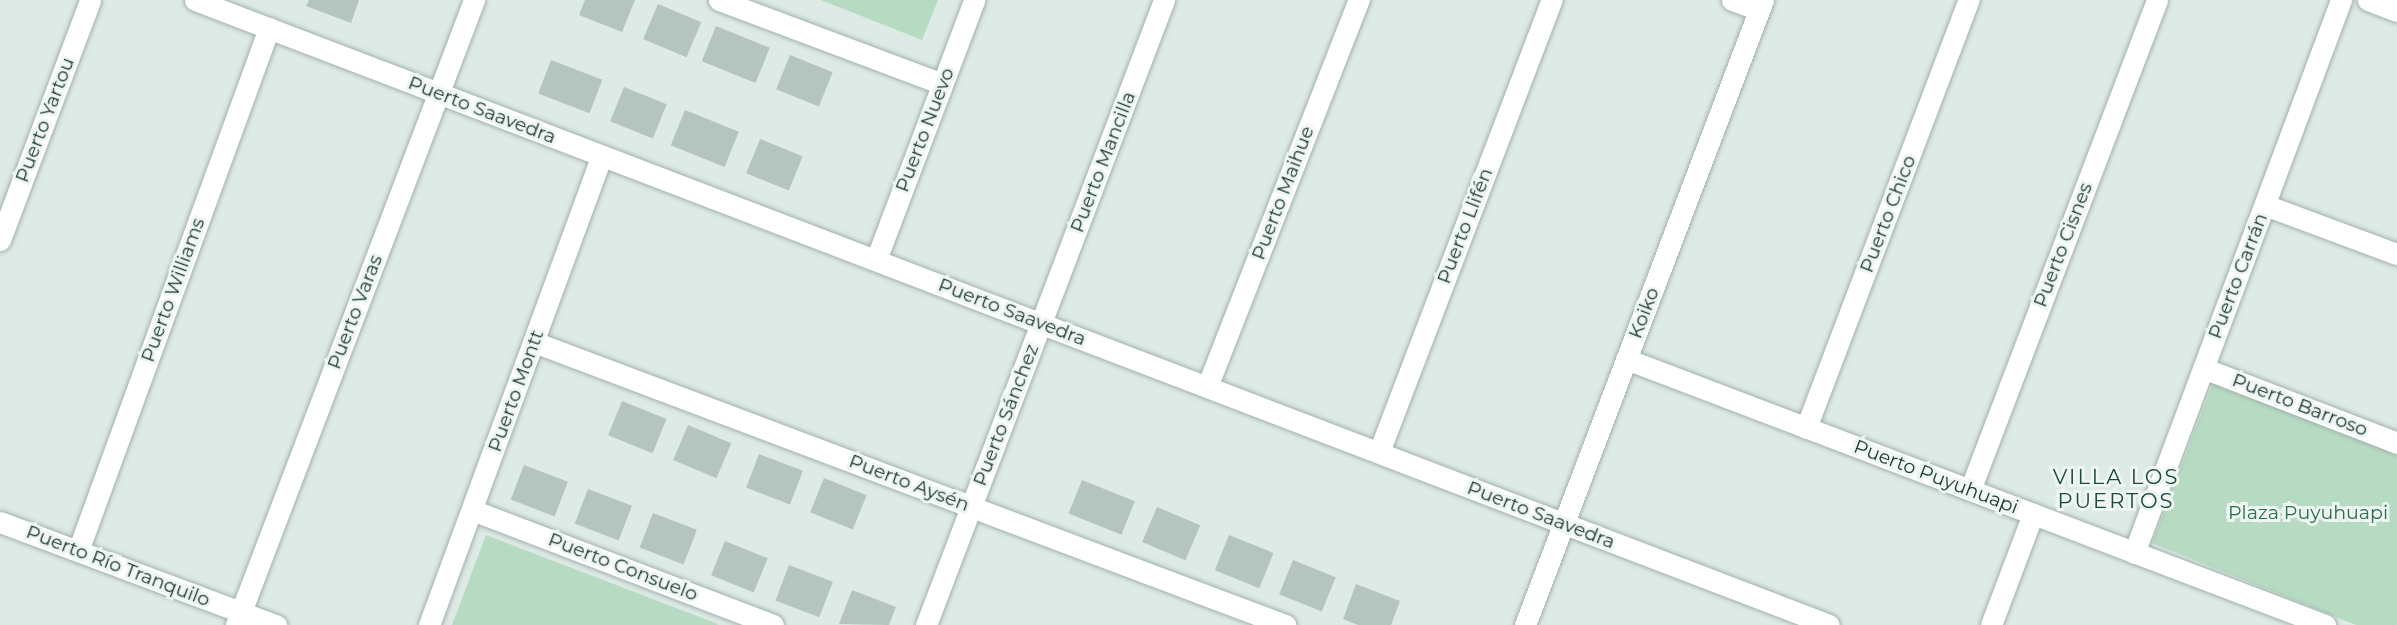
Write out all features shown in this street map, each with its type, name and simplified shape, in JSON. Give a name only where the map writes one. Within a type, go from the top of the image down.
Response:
[{"type":"street","name":"Puerto Yartou","points":[[0,240],[90,0]]},
{"type":"street","name":"Puerto Saavedra","points":[[195,0],[1829,625]]},
{"type":"street","name":"Puerto Varas","points":[[238,618],[474,0]]},
{"type":"street","points":[[719,0],[943,84]]},
{"type":"street","name":"Puerto Nuevo","points":[[876,260],[974,0]]},
{"type":"street","name":"Puerto Mancilla","points":[[1041,323],[1164,0]]},
{"type":"street","name":"Puerto Maihue","points":[[1207,387],[1359,0]]},
{"type":"street","name":"Puerto Llifén","points":[[1379,452],[1552,0]]},
{"type":"street","points":[[1732,0],[1761,5]]},
{"type":"street","name":"Puerto Chico","points":[[1807,428],[1969,0]]},
{"type":"street","name":"Puerto Cisnes","points":[[1970,490],[2157,0]]},
{"type":"street","name":"Puerto Carrán","points":[[2134,553],[2341,0]]},
{"type":"street","points":[[2368,0],[2396,7]]},
{"type":"street","name":"Koiko","points":[[1525,625],[1761,5]]},
{"type":"street","name":"Puerto Williams","points":[[78,551],[269,28]]},
{"type":"street","name":"Puerto Montt","points":[[429,625],[602,156]]},
{"type":"street","points":[[2265,205],[2397,254]]},
{"type":"street","name":"Puerto Sánchez","points":[[926,625],[1041,323]]},
{"type":"street","name":"Puerto Aysén","points":[[534,342],[1285,625]]},
{"type":"street","name":"Puerto Puyuhuapi","points":[[1626,359],[2325,625]]},
{"type":"street","name":"Puerto Barroso","points":[[2203,368],[2397,443]]},
{"type":"street","name":"Puerto Consuelo","points":[[472,510],[741,619],[773,625]]},
{"type":"street","points":[[1991,625],[2033,514]]},
{"type":"street","name":"Puerto Río Tranquilo","points":[[0,522],[78,551],[238,618],[275,625]]},
{"type":"green space","points":[[821,0],[938,0],[922,40]]},
{"type":"green space","name":"Plaza Puyuhuapi","points":[[2213,383],[2397,455],[2397,625],[2356,625],[2152,543]]},
{"type":"green space","points":[[486,535],[718,624],[452,625]]},
{"type":"building","points":[[309,0],[359,0],[351,23],[306,6]]},
{"type":"building","points":[[585,0],[635,0],[622,32],[579,15]]},
{"type":"building","points":[[658,4],[701,22],[686,57],[643,39]]},
{"type":"building","points":[[716,26],[770,48],[756,83],[702,61]]},
{"type":"building","points":[[790,55],[833,72],[819,107],[776,89]]},
{"type":"building","points":[[551,60],[602,80],[589,113],[538,94]]},
{"type":"building","points":[[624,87],[667,104],[653,139],[610,121]]},
{"type":"building","points":[[685,110],[739,132],[725,167],[671,145]]},
{"type":"building","points":[[760,139],[803,156],[789,191],[746,173]]},
{"type":"building","points":[[622,401],[667,419],[653,453],[608,435]]},
{"type":"building","points":[[688,425],[731,443],[716,478],[673,460]]},
{"type":"building","points":[[759,454],[803,471],[790,504],[746,488]]},
{"type":"building","points":[[524,465],[568,482],[555,516],[511,500]]},
{"type":"building","points":[[824,478],[867,495],[853,530],[810,512]]},
{"type":"building","points":[[1082,480],[1135,501],[1121,535],[1069,513]]},
{"type":"building","points":[[588,489],[632,506],[619,540],[575,524]]},
{"type":"building","points":[[1157,507],[1200,525],[1185,560],[1142,542]]},
{"type":"building","points":[[653,513],[697,530],[684,564],[640,548]]},
{"type":"building","points":[[1229,535],[1274,553],[1259,588],[1215,570]]},
{"type":"building","points":[[725,541],[768,558],[754,593],[711,575]]},
{"type":"building","points":[[1293,560],[1336,577],[1322,612],[1279,594]]},
{"type":"building","points":[[789,565],[833,582],[819,617],[775,600]]},
{"type":"building","points":[[1356,584],[1400,601],[1391,625],[1358,625],[1343,619]]},
{"type":"building","points":[[852,590],[896,607],[889,625],[839,624]]},
{"type":"district","name":"VILLA LOS PUERTOS","points":[[2116,489]]}]
